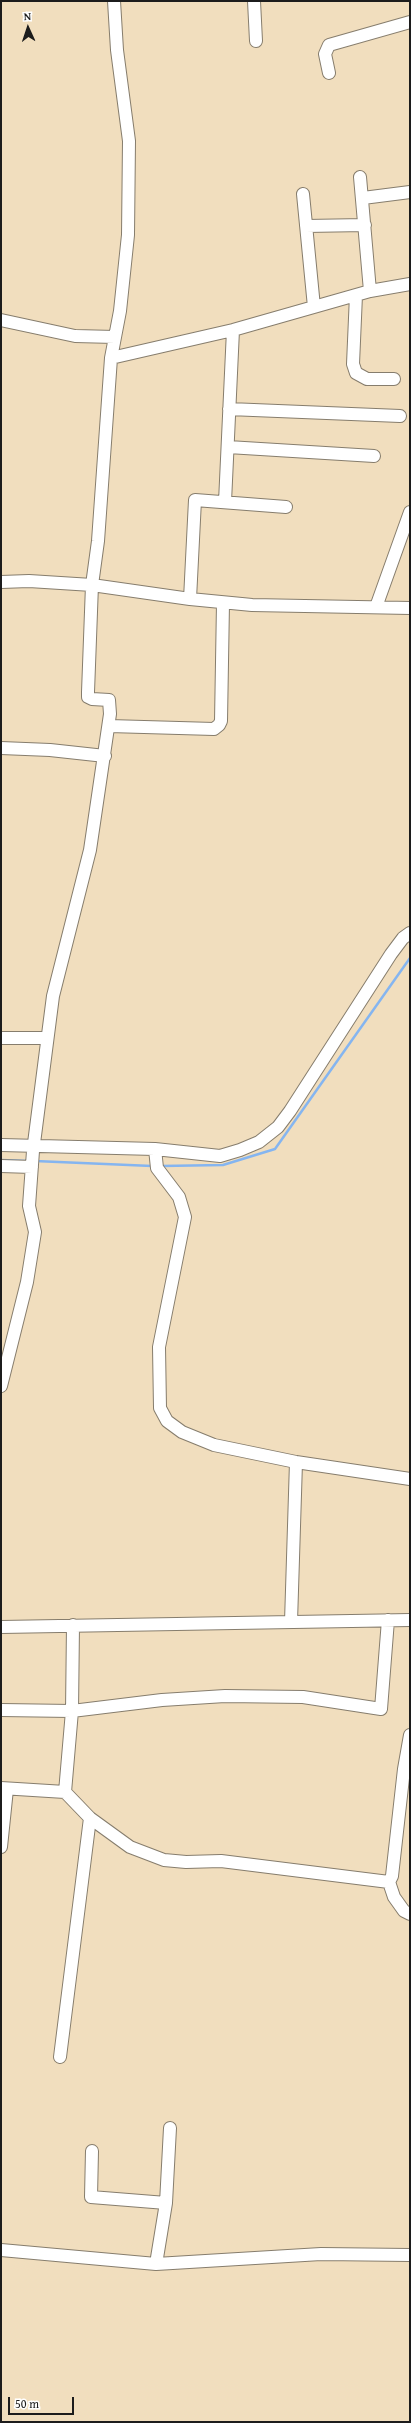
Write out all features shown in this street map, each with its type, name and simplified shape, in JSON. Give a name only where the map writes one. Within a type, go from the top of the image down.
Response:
[{"type":"street","points":[[1,1386],[27,1282],[35,1232],[29,1206],[33,1149],[46,1038],[53,996],[90,850],[109,726],[110,702],[108,699],[92,699],[88,695],[92,585],[98,541],[111,358],[128,235],[129,141],[117,50],[114,1]]},
{"type":"street","points":[[254,1],[256,41]]},
{"type":"street","points":[[329,73],[325,54],[329,46],[410,22]]},
{"type":"street","points":[[360,177],[370,291]]},
{"type":"street","points":[[362,198],[410,192]]},
{"type":"street","points":[[303,194],[314,307]]},
{"type":"street","points":[[306,226],[365,224]]},
{"type":"street","points":[[111,358],[233,330],[370,291],[410,284]]},
{"type":"street","points":[[356,296],[353,364],[356,373],[367,379],[394,379]]},
{"type":"street","points":[[1,320],[74,336],[115,337]]},
{"type":"street","points":[[225,502],[233,330]]},
{"type":"street","points":[[229,409],[400,416]]},
{"type":"street","points":[[228,447],[374,456]]},
{"type":"street","points":[[190,599],[195,500],[286,507]]},
{"type":"street","points":[[376,607],[410,512]]},
{"type":"street","points":[[1,582],[29,581],[92,585],[223,603],[410,608]]},
{"type":"street","points":[[109,726],[214,729],[220,725],[223,603]]},
{"type":"street","points":[[1,748],[50,750],[105,756]]},
{"type":"street","points":[[1,1145],[156,1159],[220,1156],[259,1142],[278,1127],[309,1083],[391,954],[403,938],[410,933]]},
{"type":"street","points":[[1,1038],[46,1038]]},
{"type":"street","points":[[156,1159],[180,1197],[185,1217],[159,1347],[160,1408],[166,1421],[182,1432],[214,1445],[296,1462],[410,1479]]},
{"type":"street","points":[[1,1166],[32,1166]]},
{"type":"street","points":[[291,1622],[296,1462]]},
{"type":"street","points":[[1,1710],[72,1711],[225,1696],[303,1697],[381,1709],[388,1620]]},
{"type":"street","points":[[1,1627],[410,1620]]},
{"type":"street","points":[[65,1792],[72,1711],[73,1626]]},
{"type":"street","points":[[410,1735],[404,1769],[392,1876],[389,1882],[394,1898],[404,1911],[410,1914]]},
{"type":"street","points":[[1,1847],[4,1788],[65,1792],[90,1818],[130,1847],[164,1860],[186,1862],[221,1861],[389,1882]]},
{"type":"street","points":[[60,2057],[90,1818]]},
{"type":"street","points":[[156,2264],[166,2203],[170,2128]]},
{"type":"street","points":[[92,2151],[89,2193],[91,2197],[166,2203]]},
{"type":"street","points":[[1,2250],[156,2264],[321,2254],[410,2255]]},
{"type":"waterway","points":[[161,1166],[223,1165],[275,1149],[410,958]]},
{"type":"waterway","points":[[1,1160],[28,1161]]},
{"type":"waterway","points":[[35,1161],[152,1166]]}]
